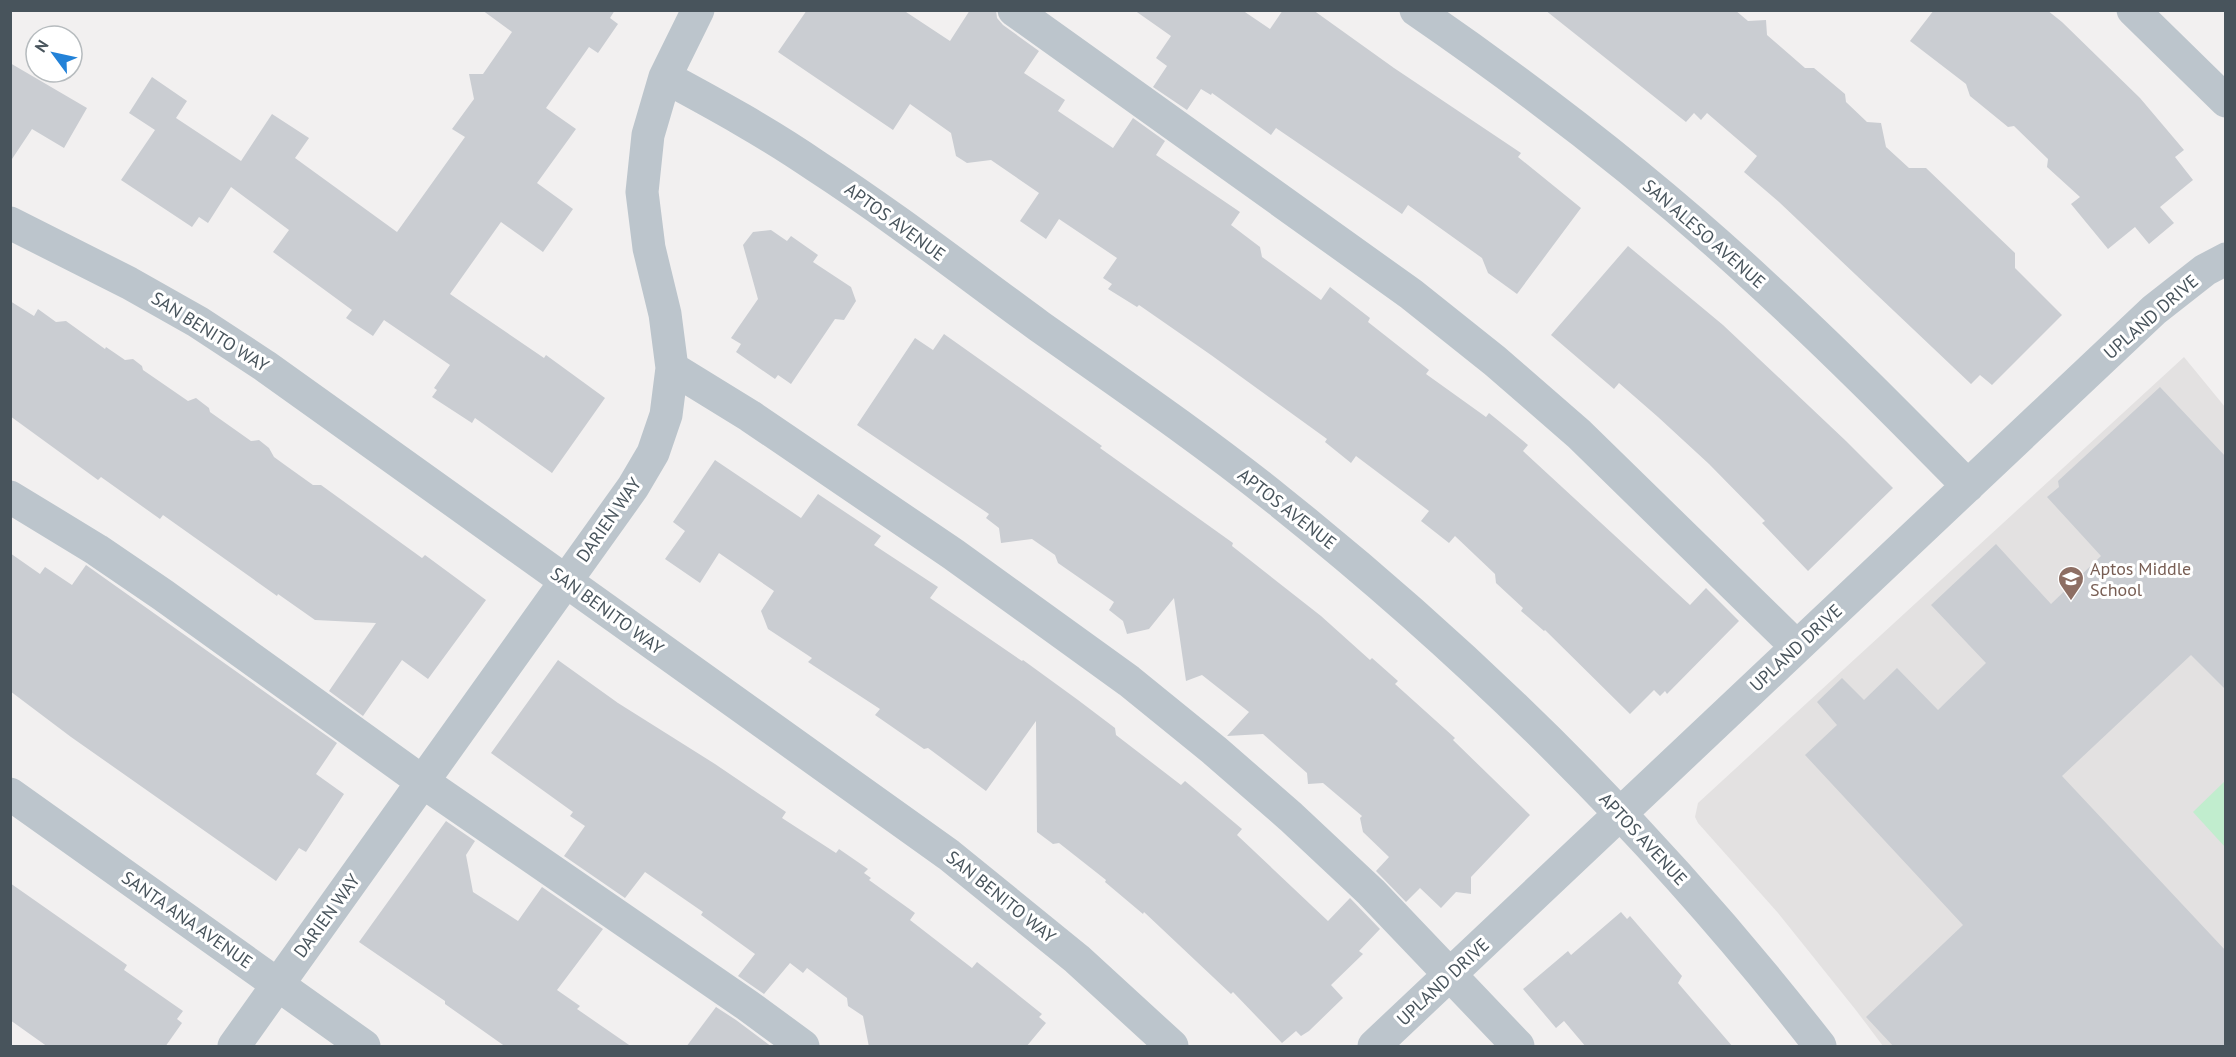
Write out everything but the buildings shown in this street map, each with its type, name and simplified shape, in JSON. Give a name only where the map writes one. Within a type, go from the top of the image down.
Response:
[{"type":"street","name":"DARIEN WAY","points":[[234,1047],[566,582],[633,487],[653,453],[666,415],[672,368],[665,314],[650,248],[642,192],[648,135],[665,77],[698,10]]},
{"type":"street","points":[[1014,10],[1410,294],[1495,361],[1579,434],[1797,647]]},
{"type":"street","name":"SAN ALESO AVENUE","points":[[1416,10],[1576,126],[1763,284],[1968,486]]},
{"type":"street","points":[[2133,10],[2226,100]]},
{"type":"street","name":"APTOS AVENUE","points":[[665,77],[739,117],[818,166],[1204,445],[1277,500],[1351,561],[1480,675],[1548,740],[1693,892],[1745,952],[1820,1047]]},
{"type":"street","name":"SAN BENITO WAY","points":[[10,223],[129,283],[207,328],[265,366],[949,855],[1011,903],[1077,959],[1172,1047]]},
{"type":"street","name":"UPLAND DRIVE","points":[[1374,1047],[2154,310],[2205,270],[2226,259]]},
{"type":"street","points":[[672,368],[750,416],[914,527],[1129,681],[1214,750],[1291,817],[1371,892],[1518,1047]]},
{"type":"street","points":[[10,497],[106,556],[423,782],[747,1005],[803,1047]]},
{"type":"street","name":"SANTA ANA AVENUE","points":[[10,794],[364,1047]]},
{"type":"shaded area","name":"Aptos Middle School","points":[[2184,357],[2225,407],[2225,1046],[1883,1046],[1778,913],[1698,823],[1695,817],[1698,803]]},
{"type":"green space","points":[[2225,781],[2225,847],[2193,812]]},
{"type":"place","name":"Aptos Middle School","points":[[2071,602]]}]
